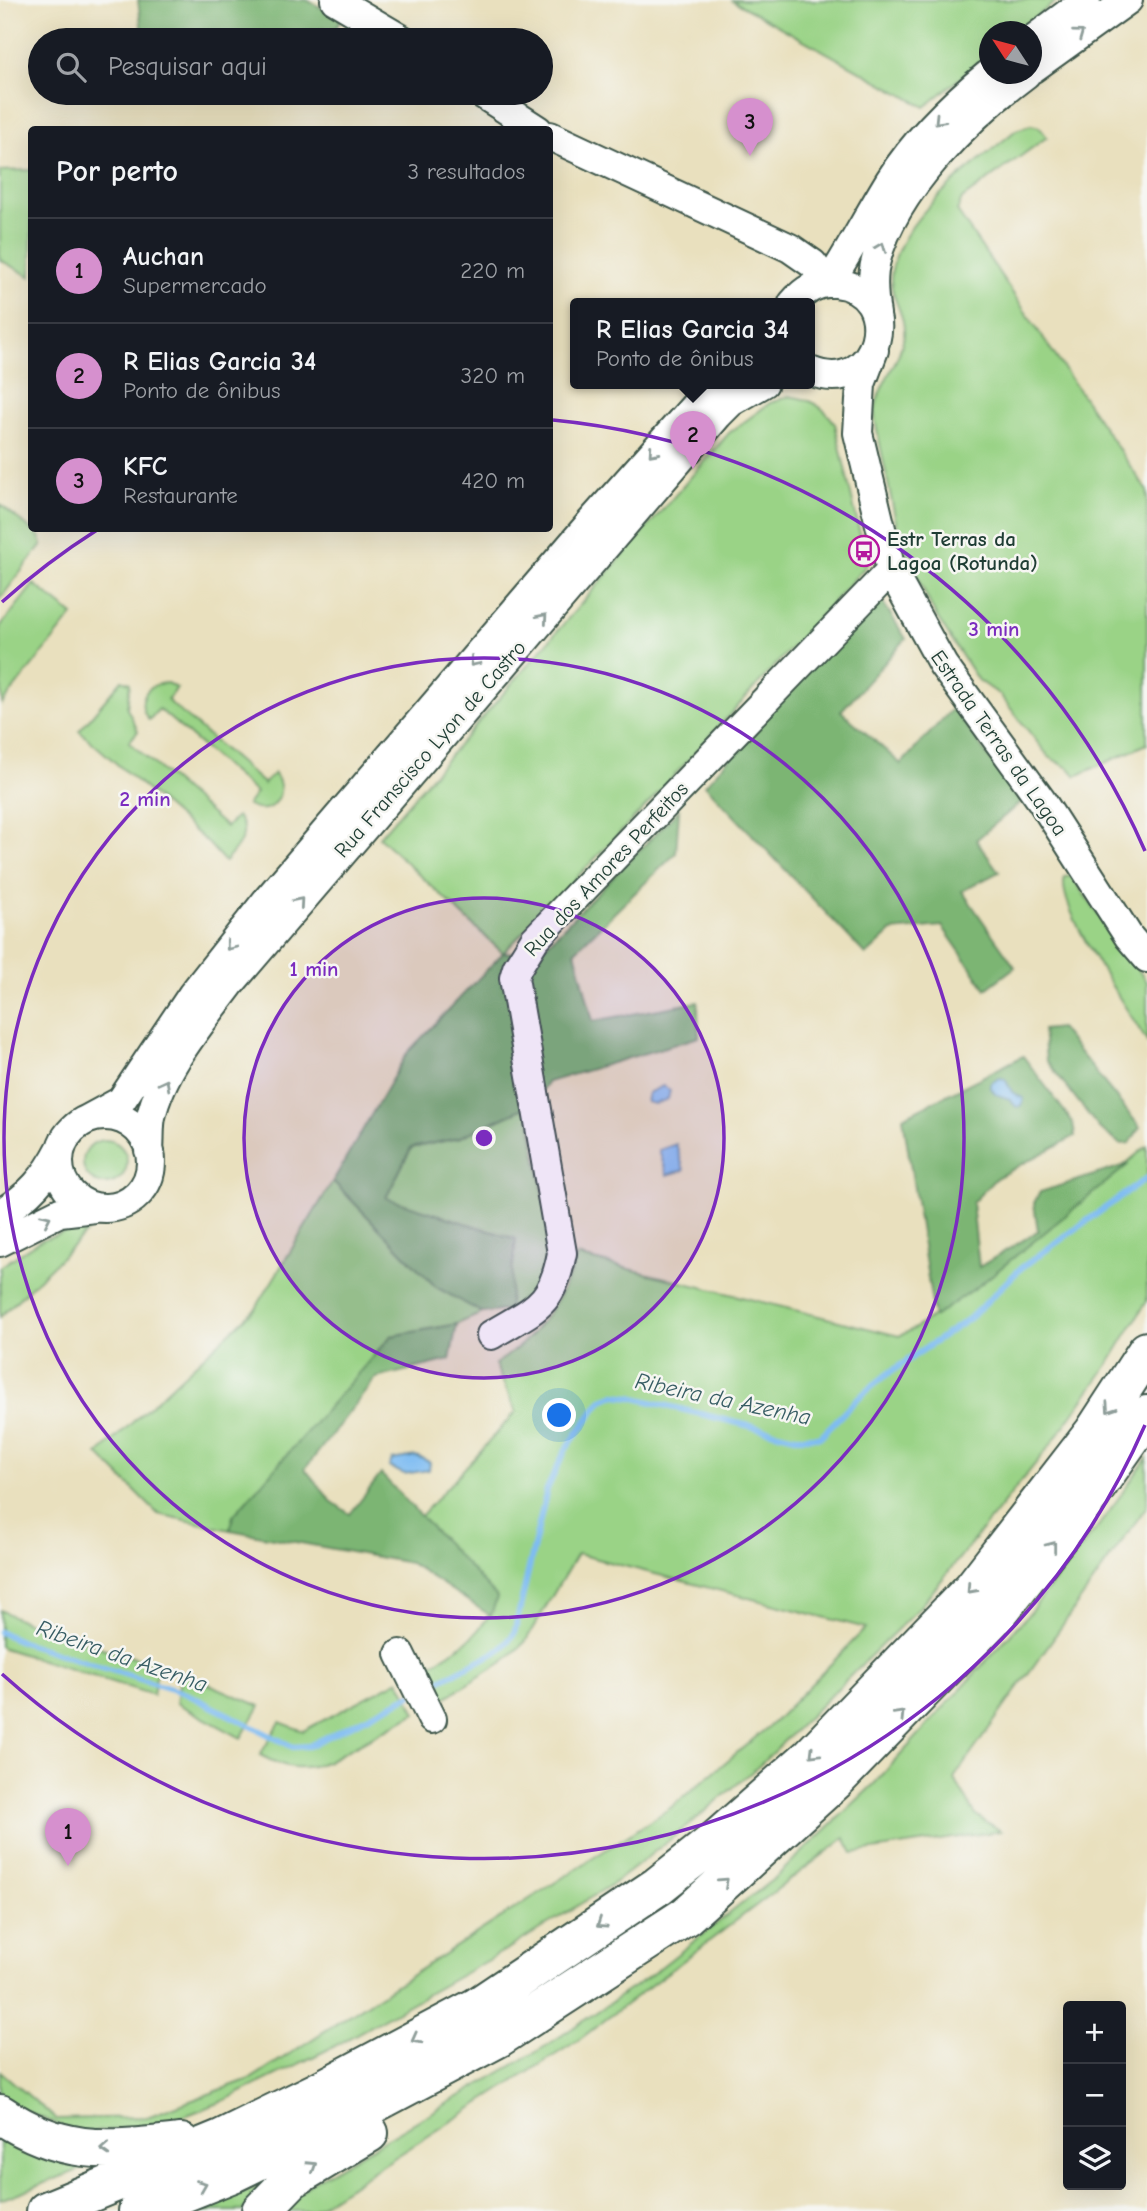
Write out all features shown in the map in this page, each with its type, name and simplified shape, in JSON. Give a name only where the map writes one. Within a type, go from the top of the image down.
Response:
[{"type":"highway","points":[[46,2211],[221,2139],[317,2092],[477,2007],[658,1886],[716,1840],[810,1757],[973,1588],[1094,1432],[1147,1351]]},
{"type":"highway","points":[[261,2211],[292,2179],[523,2040],[607,1982],[686,1916],[835,1781],[998,1613],[1090,1496],[1147,1415]]},
{"type":"highway","points":[[138,2211],[235,2172],[356,2113],[498,2038],[686,1916]]},
{"type":"highway","points":[[0,2114],[33,2133],[91,2150],[221,2139]]},
{"type":"street","points":[[335,0],[383,28]]},
{"type":"street","points":[[1042,32],[1086,0]]},
{"type":"street","points":[[1042,61],[1128,0]]},
{"type":"street","points":[[828,283],[891,179],[916,145],[945,113],[979,82]]},
{"type":"street","name":"Estrada Terras da Lagoa","points":[[858,433],[861,384],[878,337],[873,278],[883,240],[925,171],[962,128],[1014,84]]},
{"type":"street","points":[[499,105],[532,126]]},
{"type":"street","points":[[553,137],[796,251],[822,255],[841,250],[863,229]]},
{"type":"street","points":[[796,251],[828,283]]},
{"type":"street","points":[[796,251],[802,272],[797,298]]},
{"type":"street","points":[[798,298],[810,287],[828,283],[854,288],[871,303],[876,314]]},
{"type":"street","points":[[815,373],[833,376],[845,374],[867,360],[874,350]]},
{"type":"street","name":"Estrada Terras da Lagoa","points":[[815,374],[841,396],[858,433],[891,570],[943,666],[1041,800],[1129,937],[1147,958]]},
{"type":"street","name":"Rua Franscisco Lyon de Castro","points":[[86,1120],[121,1101],[191,995],[267,900],[591,522],[710,389]]},
{"type":"street","name":"Rua Franscisco Lyon de Castro","points":[[149,1150],[151,1118],[158,1096],[201,1023],[231,983],[718,415],[731,402],[754,389]]},
{"type":"street","name":"Rua dos Amores Perfeitos","points":[[491,1335],[540,1304],[556,1283],[562,1253],[520,1023],[514,978],[517,968],[535,939],[891,570]]},
{"type":"street","points":[[0,1213],[30,1192],[43,1178],[68,1135],[86,1120],[99,1116],[125,1121],[144,1138],[149,1150],[149,1177],[135,1198],[112,1208],[60,1212],[0,1242]]},
{"type":"street","points":[[62,1146],[60,1172],[64,1184],[82,1203],[95,1208]]},
{"type":"street","points":[[402,1660],[432,1719]]},
{"type":"green space","points":[[138,0],[307,0],[341,18],[337,27],[329,28],[142,28]]},
{"type":"green space","points":[[731,0],[1058,0],[1030,21],[979,21],[979,62],[925,107]]},
{"type":"green space","points":[[1031,125],[1039,127],[1047,137],[962,199],[957,211],[1147,491],[1147,744],[1076,776],[1070,769],[1049,757],[1000,695],[977,679],[935,614],[900,541],[875,420],[878,398],[898,357],[904,335],[903,320],[891,278],[896,256],[906,235],[921,214],[959,177],[1016,130]]},
{"type":"green space","points":[[28,170],[28,275],[0,260],[0,171]]},
{"type":"green space","points":[[789,396],[816,404],[835,424],[867,565],[649,803],[503,953],[379,837],[729,433],[770,403]]},
{"type":"green space","points":[[0,504],[28,527],[28,532],[39,536],[42,544],[0,599]]},
{"type":"green space","points":[[34,584],[73,615],[2,704],[0,627]]},
{"type":"green space","points":[[877,593],[906,639],[841,711],[901,764],[953,708],[1021,802],[976,840],[999,872],[962,891],[1015,967],[986,989],[942,926],[892,931],[866,955],[705,785]]},
{"type":"green space","points":[[122,680],[130,683],[127,708],[138,731],[129,742],[226,827],[237,816],[241,823],[241,840],[225,862],[209,844],[79,731]]},
{"type":"green space","points":[[167,683],[177,688],[167,700],[264,784],[274,773],[280,789],[276,802],[263,809],[247,805],[256,793],[159,709],[149,720],[143,707],[144,695],[153,686]]},
{"type":"green space","points":[[679,810],[676,853],[575,951],[593,1021],[698,1002],[699,1037],[548,1082],[528,1106],[458,1138],[411,1148],[386,1198],[516,1239],[508,1310],[483,1313],[436,1287],[333,1181],[407,1053],[503,953],[539,952]]},
{"type":"green space","points":[[1071,876],[1147,982],[1147,1042],[1096,959],[1071,910],[1065,891],[1065,877]]},
{"type":"green space","points":[[1060,1028],[1140,1127],[1130,1143],[1120,1144],[1099,1128],[1046,1060],[1043,1030]]},
{"type":"green space","points":[[1023,1056],[1073,1123],[1075,1136],[996,1178],[972,1203],[979,1267],[1038,1231],[1034,1203],[1040,1192],[1129,1164],[981,1284],[934,1317],[903,1117]]},
{"type":"green space","points":[[528,1106],[554,1257],[548,1285],[508,1310],[515,1239],[385,1199],[411,1148],[458,1138]]},
{"type":"green space","points":[[105,1140],[121,1146],[127,1162],[121,1178],[105,1184],[89,1178],[83,1162],[89,1146]]},
{"type":"green space","points":[[1147,1146],[1147,1301],[1110,1362],[1049,1447],[919,1608],[760,1765],[680,1832],[614,1883],[511,1947],[333,2047],[219,2103],[158,2126],[78,2133],[0,2100],[0,2071],[56,2119],[147,2117],[252,2078],[669,1809],[774,1722],[866,1628],[577,1554],[525,1642],[503,1662],[438,1702],[421,1670],[467,1641],[484,1622],[497,1597],[420,1517],[516,1412],[495,1364],[523,1343],[546,1317],[577,1256],[899,1336],[914,1329],[981,1284]]},
{"type":"green space","points":[[333,1181],[436,1287],[483,1313],[457,1324],[391,1337],[233,1516],[230,1530],[158,1514],[98,1454],[256,1308]]},
{"type":"green space","points":[[75,1228],[87,1232],[0,1317],[0,1267],[39,1241]]},
{"type":"green space","points":[[457,1324],[450,1360],[376,1378],[305,1469],[331,1501],[350,1514],[381,1474],[497,1597],[491,1616],[410,1563],[230,1530],[233,1516],[391,1336]]},
{"type":"green space","points":[[1147,1458],[1147,1506],[954,1778],[976,1815],[1001,1831],[853,1853],[845,1838],[580,2039],[311,2211],[278,2211],[309,2184],[546,2046],[647,1978],[776,1877],[874,1784],[1026,1617],[1103,1520]]},
{"type":"green space","points":[[0,1610],[40,1629],[158,1665],[153,1695],[3,1648],[0,1646]]},
{"type":"green space","points":[[181,1672],[260,1706],[241,1738],[176,1703]]},
{"type":"green space","points":[[399,1680],[416,1713],[328,1761],[310,1767],[293,1767],[260,1755],[280,1722],[303,1731]]},
{"type":"green space","points":[[0,2131],[78,2159],[84,2168],[0,2200]]},
{"type":"green space","points":[[266,2183],[268,2187],[242,2211],[199,2211]]},
{"type":"water","points":[[1000,1078],[1005,1079],[1012,1092],[1024,1099],[1021,1106],[1016,1107],[1010,1099],[995,1094],[991,1083]]},
{"type":"water","points":[[663,1086],[670,1090],[668,1099],[655,1104],[646,1102],[648,1093]]},
{"type":"water","points":[[676,1144],[684,1170],[667,1175],[659,1150]]},
{"type":"water","points":[[416,1456],[430,1462],[429,1470],[404,1474],[389,1467],[392,1460]]},
{"type":"waterway","name":"Ribeira da Azenha","points":[[423,1689],[500,1650],[514,1634],[547,1489],[566,1449],[602,1400],[615,1395],[631,1397],[795,1437],[820,1437],[857,1399],[886,1375],[970,1318],[1021,1268],[1147,1178]]},
{"type":"waterway","name":"Ribeira da Azenha","points":[[0,1632],[22,1642],[187,1694],[293,1747],[309,1746],[411,1695]]},
{"type":"place","name":"KFC","points":[[750,156]]},
{"type":"place","name":"R Elias Garcia 34","points":[[693,469]]},
{"type":"place","name":"Estr Terras da Lagoa (Rotunda)","points":[[864,551]]},
{"type":"place","name":"Auchan","points":[[68,1866]]}]
